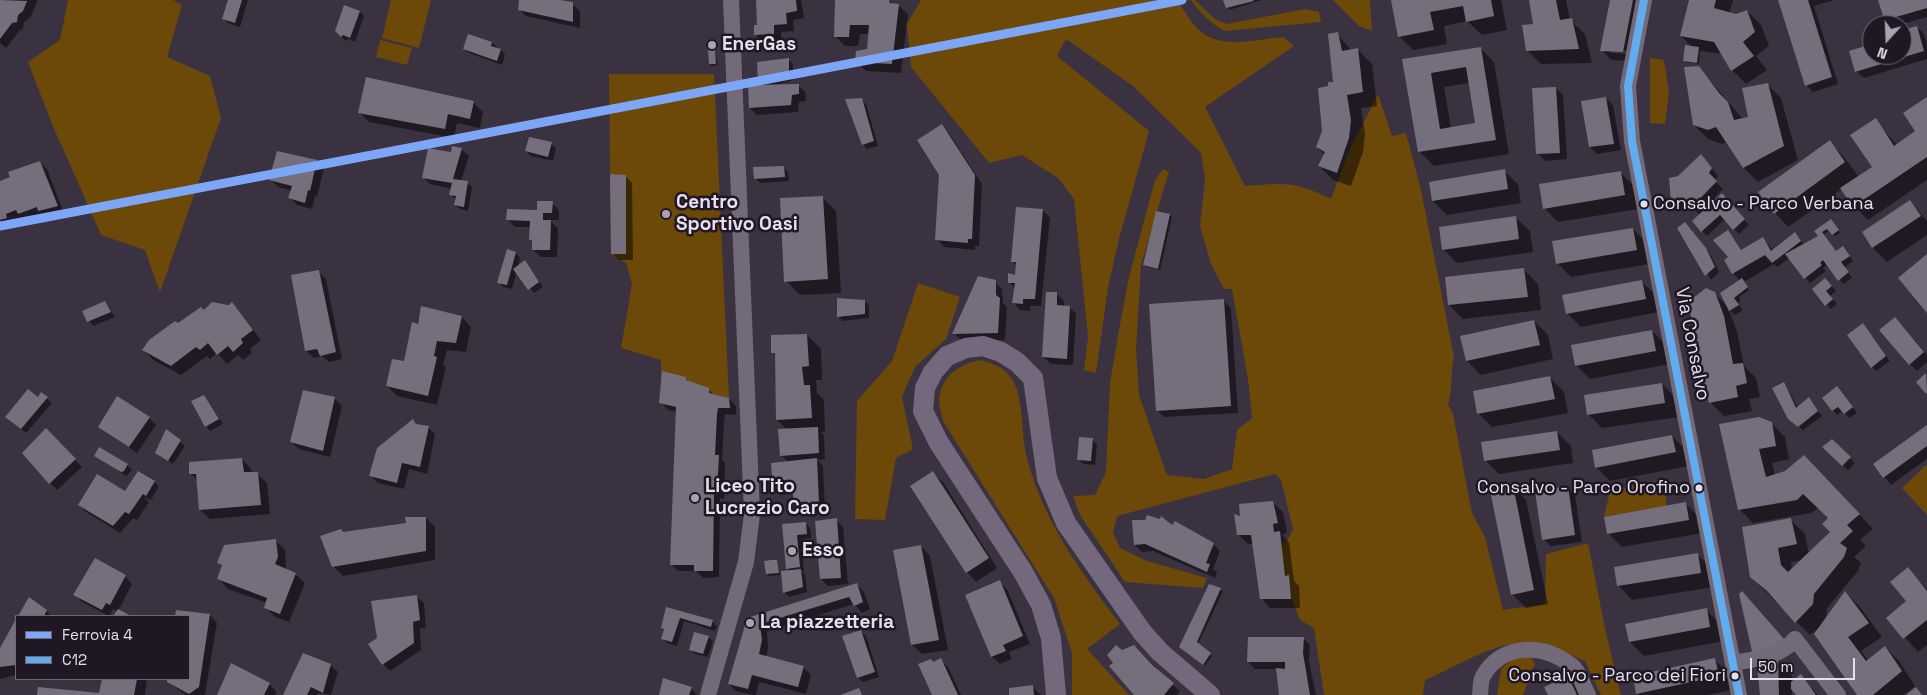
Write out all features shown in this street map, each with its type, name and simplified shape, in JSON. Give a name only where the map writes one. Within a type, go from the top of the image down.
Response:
[{"type":"main road","points":[[1056,695],[1052,638],[1041,605],[1023,572],[934,434],[923,411],[925,388],[933,372],[947,356],[966,348],[983,346],[1001,352],[1017,362],[1033,378],[1047,478],[1066,523],[1142,632],[1160,652],[1210,695]]},
{"type":"street","points":[[708,695],[746,562],[752,514],[731,0]]},
{"type":"street","name":"Via Consalvo","points":[[1644,0],[1628,86],[1632,141],[1739,695]]},
{"type":"street","points":[[1733,663],[1766,657],[1789,647],[1795,639],[1838,695]]},
{"type":"street","points":[[1480,695],[1482,677],[1498,659],[1522,648],[1552,654],[1572,666],[1588,695]]},
{"type":"shaded area","points":[[68,0],[173,0],[182,5],[167,57],[210,76],[221,118],[160,292],[145,250],[101,235],[52,124],[28,62],[60,40]]},
{"type":"shaded area","points":[[391,0],[431,0],[419,48],[382,38]]},
{"type":"shaded area","points":[[921,0],[1177,0],[1200,31],[1209,37],[1229,42],[1240,42],[1283,37],[1294,46],[1205,107],[1245,186],[1280,184],[1298,186],[1331,199],[1349,151],[1378,94],[1392,136],[1406,133],[1421,190],[1454,357],[1448,405],[1453,414],[1472,513],[1485,537],[1503,610],[1545,604],[1546,554],[1588,543],[1606,633],[1621,695],[1601,695],[1585,661],[1554,646],[1533,642],[1517,643],[1485,652],[1425,680],[1423,695],[1324,695],[1314,628],[1300,620],[1290,595],[1280,547],[1288,539],[1293,529],[1281,480],[1275,474],[1117,516],[1113,532],[1120,548],[1147,561],[1207,578],[1203,588],[1125,582],[1080,515],[1073,496],[1095,495],[1106,472],[1110,383],[1119,330],[1129,277],[1155,180],[1163,169],[1169,172],[1141,265],[1136,349],[1139,395],[1167,475],[1204,479],[1232,469],[1237,430],[1252,418],[1248,379],[1232,289],[1224,289],[1211,264],[1200,226],[1205,179],[1201,153],[1133,86],[1066,39],[1057,56],[1149,131],[1119,239],[1108,288],[1096,373],[1084,370],[1088,337],[1074,199],[1058,178],[1022,155],[989,163],[911,67],[907,24]]},
{"type":"shaded area","points":[[1191,0],[1195,0],[1215,19],[1227,24],[1305,9],[1319,12],[1321,22],[1225,31],[1206,18]]},
{"type":"shaded area","points":[[1333,0],[1370,0],[1372,31],[1359,26]]},
{"type":"shaded area","points":[[380,40],[412,48],[407,65],[376,57]]},
{"type":"shaded area","points":[[1650,58],[1664,60],[1669,93],[1665,124],[1650,123]]},
{"type":"shaded area","name":"Centro Sportivo Oasi","points":[[609,74],[714,74],[729,398],[661,383],[661,360],[621,348],[632,284],[626,263],[611,254]]},
{"type":"shaded area","points":[[918,283],[960,297],[946,339],[915,367],[902,397],[913,449],[896,458],[885,520],[855,519],[857,401],[892,361]]},
{"type":"shaded area","points":[[981,360],[1004,370],[1014,383],[1021,408],[1028,462],[1044,506],[1066,547],[1120,624],[1087,649],[1129,695],[1072,695],[1072,653],[1054,598],[943,421],[939,401],[940,392],[947,378],[966,364]]},
{"type":"shaded area","points":[[1927,466],[1927,515],[1902,488]]},
{"type":"shaded area","points":[[1663,479],[1667,506],[1604,517],[1610,491]]},
{"type":"shaded area","points":[[1529,655],[1535,664],[1523,695],[1497,695],[1501,669],[1514,657]]},
{"type":"building","points":[[0,0],[27,1],[23,11],[18,15],[17,22],[12,23],[0,39]]},
{"type":"building","points":[[228,0],[242,0],[235,23],[222,19]]},
{"type":"building","points":[[519,0],[560,0],[573,2],[573,22],[518,10]]},
{"type":"building","points":[[756,0],[796,0],[797,11],[786,13],[787,24],[774,25],[774,34],[754,35],[754,25],[757,25]]},
{"type":"building","points":[[835,0],[889,0],[890,3],[899,4],[892,64],[855,62],[856,51],[867,49],[869,25],[850,25],[849,37],[834,37]]},
{"type":"building","points":[[1223,0],[1253,0],[1254,1],[1226,8]]},
{"type":"building","points":[[1391,0],[1491,0],[1494,16],[1466,22],[1463,6],[1430,12],[1434,30],[1398,37]]},
{"type":"building","points":[[1529,0],[1556,0],[1560,20],[1572,18],[1579,49],[1526,51],[1522,25],[1533,24]]},
{"type":"building","points":[[1610,0],[1633,0],[1623,52],[1600,51]]},
{"type":"building","points":[[1689,0],[1716,0],[1714,8],[1736,14],[1747,10],[1755,32],[1743,42],[1754,56],[1731,71],[1714,42],[1680,36]]},
{"type":"building","points":[[1778,0],[1808,0],[1832,77],[1805,86]]},
{"type":"building","points":[[1878,0],[1927,0],[1927,8],[1903,15],[1883,15]]},
{"type":"building","points":[[344,5],[360,11],[350,38],[343,35],[341,37],[335,31]]},
{"type":"building","points":[[1917,26],[1924,51],[1912,55],[1912,27]]},
{"type":"building","points":[[1338,32],[1342,51],[1358,48],[1363,92],[1347,95],[1351,120],[1349,138],[1337,173],[1318,166],[1325,152],[1316,147],[1322,131],[1318,88],[1328,86],[1328,82],[1333,82],[1328,34]]},
{"type":"building","points":[[468,34],[492,42],[491,46],[501,49],[497,61],[463,49]]},
{"type":"building","points":[[1685,45],[1699,47],[1697,63],[1683,61]]},
{"type":"building","points":[[1481,47],[1496,140],[1418,152],[1402,59]],"holes":[[[1466,67],[1475,123],[1440,129],[1431,73]]]},
{"type":"building","points":[[1862,47],[1862,65],[1878,65],[1855,72],[1849,51]]},
{"type":"building","points":[[708,49],[715,49],[716,64],[709,64]]},
{"type":"building","points":[[789,58],[789,76],[758,82],[757,62]]},
{"type":"building","points":[[1699,66],[1728,102],[1734,120],[1748,117],[1742,88],[1768,83],[1784,146],[1743,168],[1716,127],[1708,130],[1693,125],[1684,67]]},
{"type":"building","points":[[366,77],[474,101],[470,119],[448,114],[445,129],[358,113]]},
{"type":"building","points":[[799,84],[799,94],[792,95],[791,105],[749,108],[748,85]]},
{"type":"building","points":[[1556,87],[1560,153],[1536,154],[1532,88]]},
{"type":"building","points":[[1606,97],[1614,144],[1589,147],[1581,101]]},
{"type":"building","points":[[1927,97],[1927,157],[1853,207],[1840,188],[1872,167],[1850,135],[1876,118],[1894,146],[1915,131],[1903,113]]},
{"type":"building","points":[[862,98],[874,141],[862,145],[845,99]]},
{"type":"building","points":[[942,124],[975,175],[972,239],[968,239],[968,243],[935,240],[939,175],[917,140]]},
{"type":"building","points":[[529,137],[552,142],[548,157],[525,151]]},
{"type":"building","points":[[1830,140],[1845,162],[1774,214],[1758,192]]},
{"type":"building","points":[[452,146],[462,148],[453,179],[468,181],[464,207],[454,205],[456,196],[449,195],[452,183],[422,178],[428,148],[451,152]]},
{"type":"building","points":[[277,151],[317,160],[310,191],[308,190],[305,203],[288,198],[292,186],[269,180]]},
{"type":"building","points":[[1701,154],[1712,168],[1709,173],[1717,181],[1691,208],[1682,200],[1671,202],[1669,178],[1678,176]]},
{"type":"building","points":[[40,161],[58,206],[38,211],[37,207],[18,214],[16,210],[6,214],[7,218],[0,220],[0,181],[10,177],[8,172]]},
{"type":"building","points":[[784,166],[785,177],[754,179],[753,167]]},
{"type":"building","points":[[1505,169],[1508,189],[1432,201],[1429,182]]},
{"type":"building","points":[[1621,171],[1625,195],[1543,209],[1539,184]]},
{"type":"building","points":[[610,174],[626,175],[626,254],[611,254]]},
{"type":"building","points":[[1722,193],[1745,219],[1733,230],[1720,215],[1701,232],[1692,221]]},
{"type":"building","points":[[823,196],[828,279],[784,282],[780,198]]},
{"type":"building","points":[[1910,200],[1921,216],[1872,248],[1862,232]]},
{"type":"building","points":[[537,201],[553,201],[552,213],[543,213],[543,220],[551,220],[550,250],[532,250],[532,240],[529,240],[530,221],[506,220],[507,209],[537,210]]},
{"type":"building","points":[[1016,207],[1043,209],[1035,299],[1023,299],[1023,304],[1012,303],[1015,283],[1008,283],[1008,273],[1015,275],[1016,262],[1011,262]]},
{"type":"building","points":[[1156,211],[1170,214],[1158,269],[1143,265]]},
{"type":"building","points":[[1516,216],[1519,239],[1442,250],[1439,227]]},
{"type":"building","points":[[1831,219],[1839,230],[1832,235],[1827,229],[1822,232],[1836,251],[1843,246],[1850,256],[1841,262],[1849,272],[1838,281],[1823,260],[1820,263],[1822,265],[1804,279],[1785,254],[1818,236],[1814,231]]},
{"type":"building","points":[[1685,222],[1706,248],[1715,267],[1705,276],[1677,228]]},
{"type":"building","points":[[1633,228],[1637,250],[1556,264],[1552,241]]},
{"type":"building","points":[[1728,230],[1741,250],[1763,237],[1771,251],[1795,232],[1801,241],[1772,263],[1765,255],[1732,274],[1724,260],[1728,257],[1713,240]]},
{"type":"building","points":[[507,249],[516,252],[507,285],[497,283]]},
{"type":"building","points":[[1927,254],[1927,313],[1898,278]]},
{"type":"building","points":[[525,260],[539,282],[528,290],[513,269]]},
{"type":"building","points":[[1524,268],[1528,297],[1448,305],[1445,277]]},
{"type":"building","points":[[319,270],[336,352],[320,356],[317,349],[305,351],[291,275]]},
{"type":"building","points":[[978,276],[996,280],[996,295],[1000,298],[998,333],[952,334]]},
{"type":"building","points":[[1742,278],[1748,287],[1734,298],[1739,305],[1729,311],[1720,293]]},
{"type":"building","points":[[1825,278],[1832,286],[1826,291],[1833,299],[1825,306],[1812,289]]},
{"type":"building","points":[[1642,280],[1646,299],[1566,314],[1562,295]]},
{"type":"building","points":[[1706,288],[1715,292],[1724,316],[1733,364],[1743,363],[1747,383],[1736,386],[1738,397],[1709,403],[1688,302]]},
{"type":"building","points":[[1046,292],[1057,292],[1057,305],[1070,306],[1067,359],[1042,357]]},
{"type":"building","points":[[837,298],[865,300],[865,314],[837,317]]},
{"type":"building","points":[[1224,299],[1231,406],[1156,411],[1149,304]]},
{"type":"building","points":[[105,301],[111,312],[87,322],[82,311]]},
{"type":"building","points":[[212,302],[228,305],[232,302],[253,330],[241,339],[243,343],[233,352],[228,346],[217,355],[208,343],[200,350],[196,347],[171,366],[142,350],[149,340],[175,321],[178,323],[201,307],[204,310]]},
{"type":"building","points":[[421,306],[462,316],[456,343],[437,341],[434,356],[437,357],[428,396],[386,386],[392,359],[404,361],[412,322],[418,324]]},
{"type":"building","points":[[1895,317],[1924,352],[1909,365],[1879,330]]},
{"type":"building","points":[[1534,320],[1540,345],[1466,361],[1460,336]]},
{"type":"building","points":[[1863,323],[1886,356],[1871,368],[1847,335]]},
{"type":"building","points":[[1652,330],[1656,351],[1575,366],[1571,345]]},
{"type":"building","points":[[807,334],[809,366],[802,367],[804,385],[810,385],[812,418],[776,420],[775,353],[771,353],[771,335]]},
{"type":"building","points":[[662,371],[686,377],[686,380],[709,388],[709,393],[729,398],[730,408],[718,408],[717,414],[715,455],[719,455],[717,492],[714,492],[713,571],[694,571],[694,565],[670,565],[676,407],[659,403]]},
{"type":"building","points":[[1926,373],[1927,392],[1926,394],[1916,382]]},
{"type":"building","points":[[1550,376],[1555,399],[1477,414],[1473,391]]},
{"type":"building","points":[[1784,382],[1796,408],[1809,397],[1818,411],[1798,427],[1788,419],[1772,388]]},
{"type":"building","points":[[1662,383],[1665,403],[1587,415],[1584,395]]},
{"type":"building","points":[[1837,386],[1853,407],[1844,414],[1838,407],[1832,411],[1822,398]]},
{"type":"building","points":[[28,389],[38,397],[41,392],[48,397],[21,429],[5,417]]},
{"type":"building","points":[[303,390],[335,397],[323,451],[290,442]]},
{"type":"building","points":[[204,395],[219,419],[205,427],[191,401]]},
{"type":"building","points":[[117,396],[150,417],[129,447],[98,427]]},
{"type":"building","points":[[1759,417],[1772,422],[1776,446],[1759,449],[1766,477],[1785,471],[1804,455],[1860,514],[1847,525],[1853,531],[1840,543],[1847,548],[1844,557],[1814,594],[1813,604],[1795,623],[1767,591],[1750,577],[1742,527],[1791,518],[1797,544],[1778,548],[1781,565],[1788,572],[1830,532],[1822,524],[1828,518],[1803,494],[1797,500],[1738,510],[1719,424]]},
{"type":"building","points":[[413,419],[416,424],[429,426],[420,467],[402,463],[397,483],[369,476],[377,448]]},
{"type":"building","points":[[1927,425],[1927,446],[1883,478],[1873,464]]},
{"type":"building","points":[[818,427],[819,453],[780,456],[778,429]]},
{"type":"building","points":[[46,428],[76,459],[49,484],[22,453]]},
{"type":"building","points":[[166,429],[181,440],[168,461],[155,453]]},
{"type":"building","points":[[1557,431],[1560,450],[1484,461],[1481,442]]},
{"type":"building","points":[[1672,435],[1676,452],[1595,468],[1592,450]]},
{"type":"building","points":[[1079,437],[1093,438],[1091,461],[1077,460]]},
{"type":"building","points":[[1832,439],[1851,457],[1842,466],[1822,447]]},
{"type":"building","points":[[99,447],[128,464],[124,471],[121,472],[94,456]]},
{"type":"building","points":[[242,458],[244,472],[258,472],[261,505],[199,510],[196,474],[189,474],[189,462]]},
{"type":"building","points":[[817,458],[819,503],[793,506],[793,492],[786,487],[773,489],[771,463]]},
{"type":"building","points":[[138,471],[155,481],[146,496],[143,494],[129,514],[125,512],[113,526],[78,505],[97,474],[125,491]]},
{"type":"building","points":[[933,471],[989,558],[966,573],[910,486]]},
{"type":"building","points":[[1513,485],[1534,590],[1511,595],[1490,490]]},
{"type":"building","points":[[1568,486],[1575,535],[1542,540],[1535,491]]},
{"type":"building","points":[[1273,501],[1278,523],[1273,524],[1274,532],[1280,531],[1285,576],[1289,575],[1291,599],[1260,599],[1251,535],[1237,535],[1234,514],[1240,516],[1239,504]]},
{"type":"building","points":[[1686,502],[1689,520],[1607,534],[1604,517]]},
{"type":"building","points":[[1147,515],[1160,519],[1161,516],[1172,525],[1175,521],[1214,543],[1206,563],[1210,564],[1207,572],[1145,544],[1134,545],[1132,520],[1145,520]]},
{"type":"building","points":[[405,517],[426,517],[426,551],[332,567],[320,536],[341,529],[343,532],[406,523]]},
{"type":"building","points":[[837,518],[841,578],[820,579],[815,521]]},
{"type":"building","name":"Esso","points":[[806,522],[807,534],[797,535],[800,567],[786,569],[782,524]]},
{"type":"building","points":[[276,539],[278,557],[275,564],[296,573],[280,614],[264,608],[267,598],[217,579],[222,565],[217,563],[224,545]]},
{"type":"building","points":[[921,545],[939,640],[911,645],[893,550]]},
{"type":"building","points":[[1698,553],[1701,573],[1617,586],[1614,567]]},
{"type":"building","points":[[95,558],[126,575],[110,605],[106,603],[102,610],[73,595]]},
{"type":"building","name":"Esso","points":[[777,560],[779,573],[766,574],[764,561]]},
{"type":"building","points":[[1908,567],[1927,591],[1927,620],[1903,639],[1886,618],[1906,601],[1890,582]]},
{"type":"building","name":"Esso","points":[[801,569],[803,587],[783,593],[781,571]]},
{"type":"building","points":[[1000,580],[1023,636],[1003,645],[1006,651],[991,657],[965,595]]},
{"type":"building","points":[[857,583],[863,602],[854,606],[849,597],[760,624],[762,640],[759,654],[804,666],[798,687],[752,675],[748,689],[728,684],[747,618]]},
{"type":"building","points":[[1209,584],[1221,588],[1197,642],[1211,653],[1203,665],[1179,647]]},
{"type":"building","points":[[1742,591],[1784,639],[1774,649],[1753,656],[1739,594]]},
{"type":"building","points":[[1845,591],[1869,623],[1848,637],[1866,661],[1885,646],[1902,671],[1873,695],[1857,695],[1814,634]]},
{"type":"building","points":[[417,595],[420,620],[413,622],[414,643],[382,665],[368,644],[377,638],[371,601]]},
{"type":"building","points":[[29,597],[47,610],[44,615],[19,615]]},
{"type":"building","points":[[666,607],[713,620],[711,627],[680,618],[672,642],[661,639],[664,629],[661,628]]},
{"type":"building","points":[[1707,608],[1710,627],[1629,642],[1625,624]]},
{"type":"building","points":[[118,609],[129,615],[114,615]]},
{"type":"building","points":[[176,610],[210,614],[199,687],[189,694],[167,682],[167,680],[190,680],[190,615],[175,615]]},
{"type":"building","points":[[15,621],[15,665],[0,667],[0,648]]},
{"type":"building","points":[[861,630],[875,672],[857,678],[842,636]]},
{"type":"building","points":[[694,632],[709,636],[703,654],[689,650]]},
{"type":"building","points":[[1248,637],[1304,637],[1303,653],[1310,695],[1279,695],[1276,668],[1285,669],[1285,662],[1247,662]]},
{"type":"building","points":[[1116,645],[1122,650],[1134,645],[1152,665],[1174,683],[1164,695],[1134,695],[1109,666],[1113,663],[1107,655]]},
{"type":"building","points":[[303,653],[331,664],[323,693],[311,687],[307,695],[283,695]]},
{"type":"building","points":[[941,658],[958,695],[932,695],[918,664],[931,659],[933,662]]},
{"type":"building","points":[[1715,658],[1719,676],[1636,694],[1633,676]]},
{"type":"building","points":[[1778,660],[1779,695],[1760,695],[1757,666]]},
{"type":"building","points":[[231,663],[270,683],[264,695],[217,695]]},
{"type":"building","points":[[1801,674],[1816,695],[1796,695],[1791,689],[1791,682]]},
{"type":"building","points":[[1568,676],[1577,695],[1548,695],[1544,687]]},
{"type":"building","points":[[663,678],[692,687],[689,695],[659,695]]},
{"type":"building","points":[[102,680],[137,680],[134,695],[37,695],[38,687],[99,693]]},
{"type":"building","points":[[1033,685],[1034,695],[1009,695],[1009,688]]},
{"type":"building","points":[[1916,687],[1922,695],[1906,695]]},
{"type":"building","points":[[859,688],[862,695],[840,695]]},
{"type":"rail line","name":"4","points":[[0,226],[1182,0]]},
{"type":"transit line","name":"C12","points":[[1644,0],[1628,86],[1632,141],[1739,695]]},
{"type":"place","name":"EnerGas","points":[[712,45]]},
{"type":"place","name":"Consalvo - Parco Verbana","points":[[1644,204]]},
{"type":"place","name":"Centro Sportivo Oasi","points":[[666,214]]},
{"type":"place","name":"Consalvo - Parco Orofino","points":[[1699,488]]},
{"type":"place","name":"Liceo Tito Lucrezio Caro","points":[[695,498]]},
{"type":"place","name":"Esso","points":[[792,551]]},
{"type":"place","name":"La piazzetteria","points":[[750,623]]},
{"type":"place","name":"Consalvo - Parco dei Fiori","points":[[1735,676]]}]
